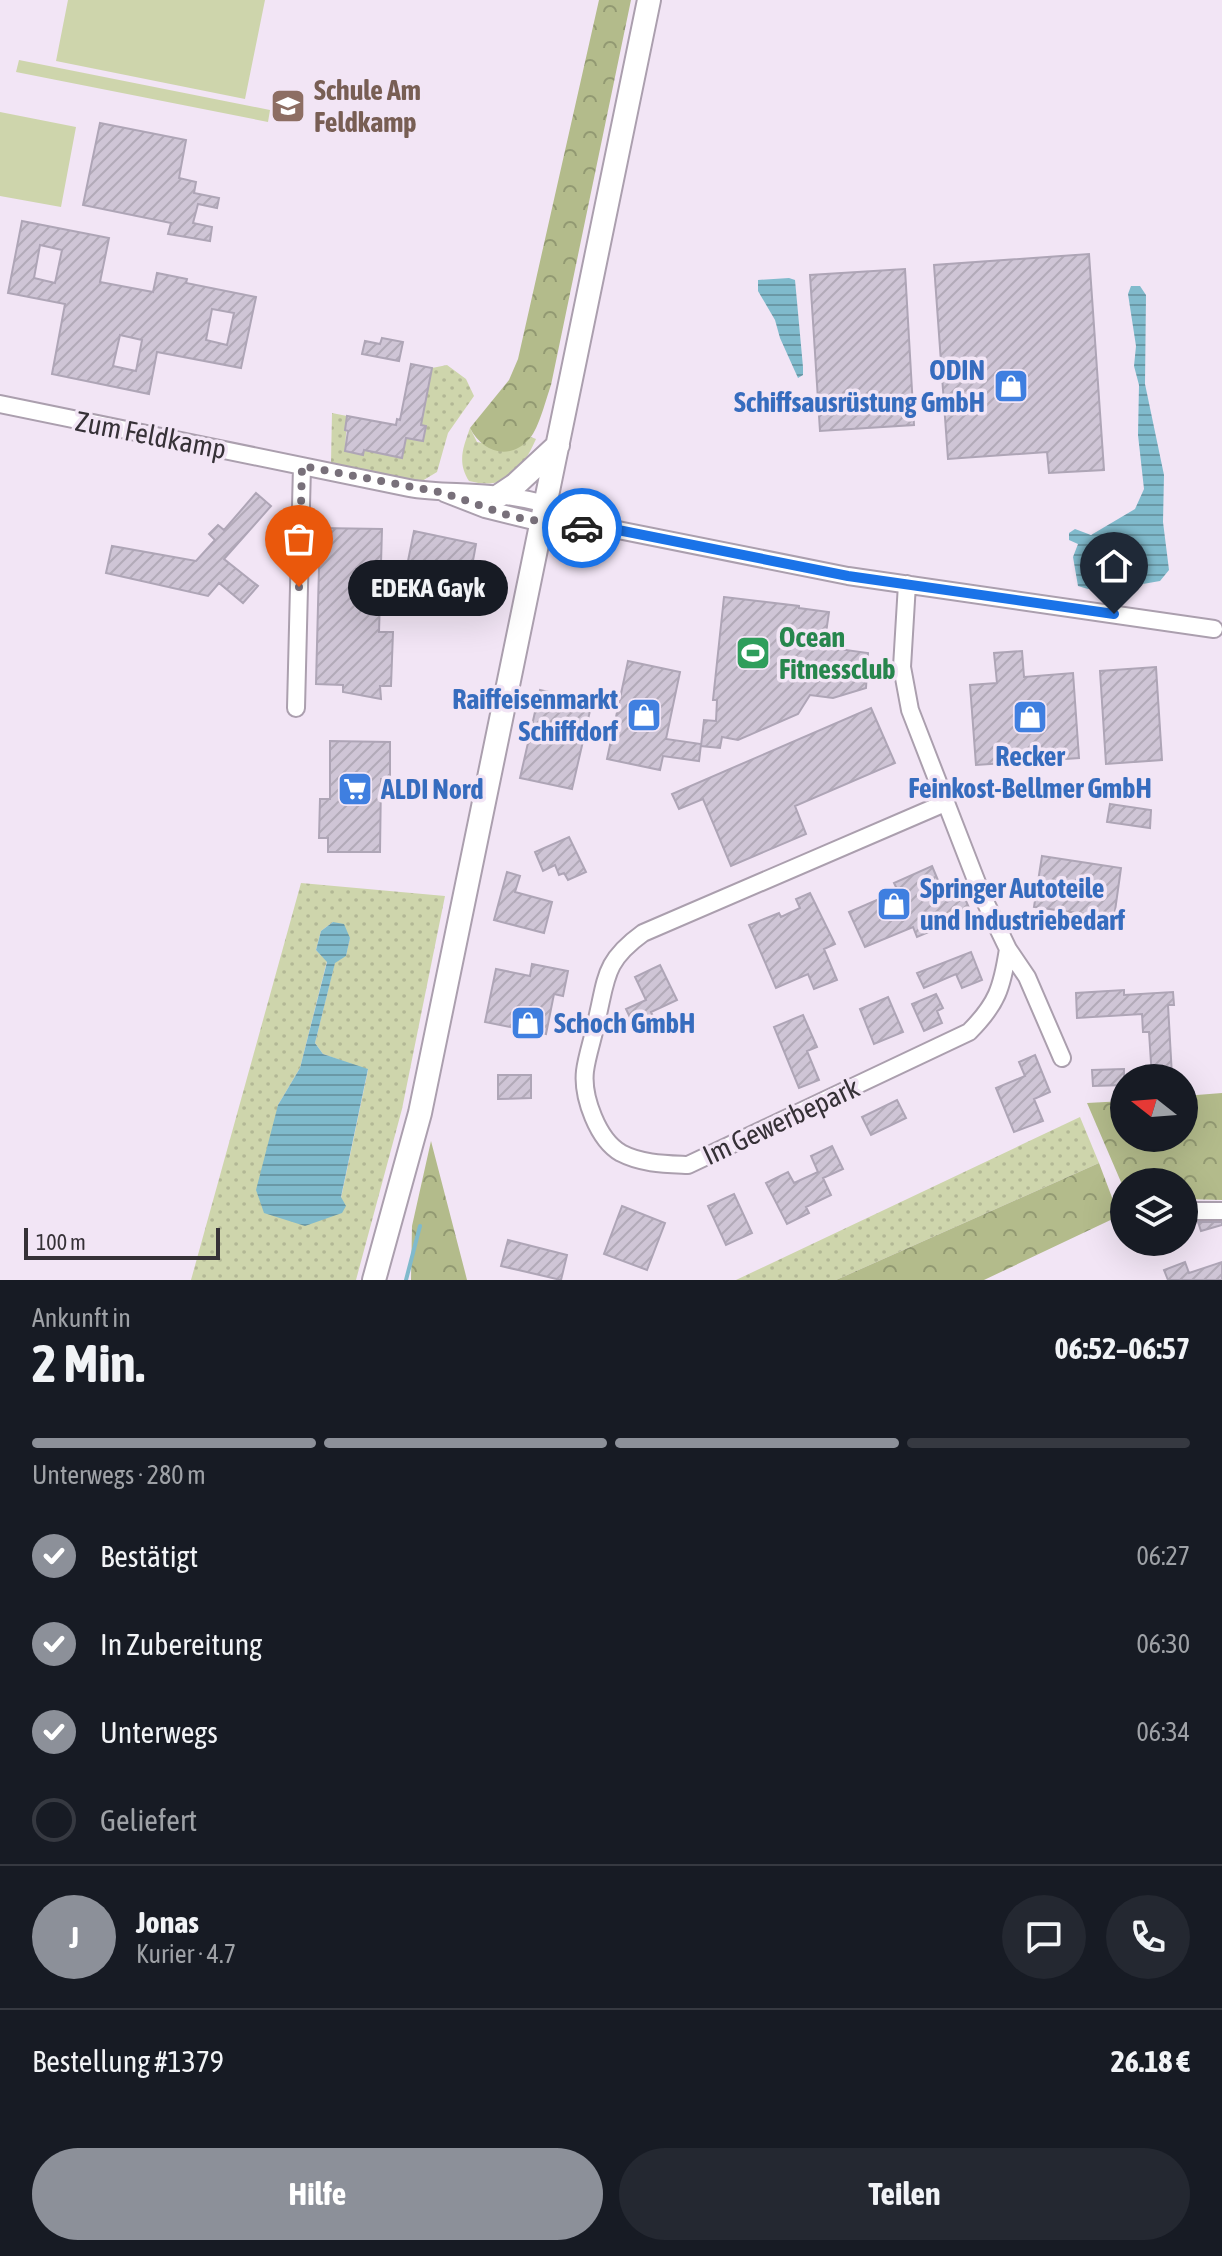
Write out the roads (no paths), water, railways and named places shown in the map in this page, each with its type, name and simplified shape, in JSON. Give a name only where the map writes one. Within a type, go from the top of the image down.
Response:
[{"type":"main road","points":[[374,1280],[420,1113],[649,0]]},
{"type":"main road","points":[[500,495],[558,445]]},
{"type":"street","name":"Zum Feldkamp","points":[[0,404],[444,493],[500,495],[544,514]]},
{"type":"street","points":[[296,708],[302,466]]},
{"type":"street","name":"Zum Feldkamp","points":[[444,493],[485,509],[544,514]]},
{"type":"street","points":[[544,514],[575,511],[613,529],[848,576],[1214,629]]},
{"type":"street","points":[[907,584],[902,667],[910,710],[981,893],[1008,949],[1027,977],[1062,1058]]},
{"type":"street","name":"Im Gewerbepark","points":[[945,803],[643,933],[627,944],[610,964],[584,1073],[587,1104],[598,1128],[619,1152],[654,1164],[688,1165],[969,1032],[989,1011],[1004,978],[1008,949]]},
{"type":"street","points":[[1198,1211],[1222,1211]]},
{"type":"water","points":[[758,280],[795,280],[803,367],[803,375],[798,378],[775,320],[758,291]]},
{"type":"water","points":[[1131,286],[1140,286],[1146,295],[1145,384],[1164,475],[1163,522],[1169,570],[1160,581],[1137,585],[1116,583],[1088,589],[1078,586],[1073,557],[1078,544],[1069,540],[1069,533],[1075,529],[1091,535],[1135,509],[1144,489],[1138,435],[1139,385],[1134,366],[1136,346],[1128,294]]},
{"type":"water","points":[[333,922],[344,924],[350,938],[346,956],[335,963],[315,1043],[323,1054],[368,1069],[341,1197],[346,1206],[342,1213],[305,1226],[264,1213],[256,1190],[278,1105],[300,1068],[327,962],[316,950],[321,931]]},
{"type":"waterway","points":[[406,1280],[420,1226]]},
{"type":"place","name":"Schule Am Feldkamp","points":[[288,106]]},
{"type":"place","name":"ODIN Schiffsausrüstung GmbH","points":[[1011,386]]},
{"type":"place","name":"EDEKA Gayk","points":[[299,587]]},
{"type":"place","name":"Ocean Fitnessclub","points":[[753,653]]},
{"type":"place","name":"Raiffeisenmarkt Schiffdorf","points":[[644,715]]},
{"type":"place","name":"Recker Feinkost-Bellmer GmbH","points":[[1030,717]]},
{"type":"place","name":"ALDI Nord","points":[[355,789]]},
{"type":"place","name":"Springer Autoteile und Industriebedarf","points":[[894,904]]},
{"type":"place","name":"Schoch GmbH","points":[[528,1023]]}]
